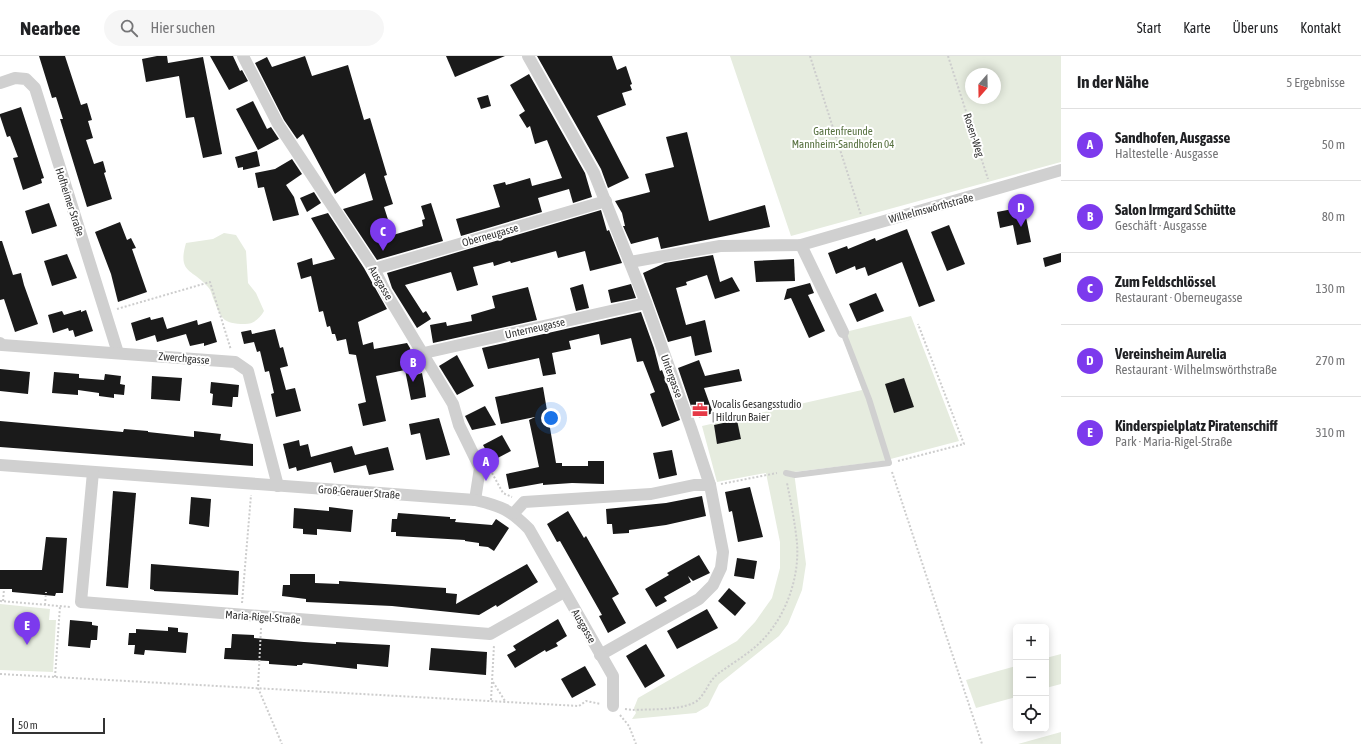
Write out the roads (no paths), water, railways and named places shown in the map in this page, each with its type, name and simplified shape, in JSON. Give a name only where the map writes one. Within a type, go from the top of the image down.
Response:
[{"type":"street","name":"Ausgasse","points":[[242,56],[278,124],[374,270],[453,404],[458,425],[480,468],[475,500]]},
{"type":"street","name":"Untergasse","points":[[528,56],[594,174],[630,262],[710,484],[723,552],[722,568],[713,585],[700,599],[600,655]]},
{"type":"street","name":"Hofheimer Straße","points":[[0,83],[15,78],[26,79],[35,88],[118,353]]},
{"type":"street","name":"Wilhelmswörthstraße","points":[[630,262],[720,246],[801,245],[1061,170]]},
{"type":"street","name":"Oberneugasse","points":[[374,270],[606,202]]},
{"type":"street","points":[[801,245],[843,332]]},
{"type":"street","name":"Unterneugasse","points":[[424,353],[646,303]]},
{"type":"street","name":"Zwerchgasse","points":[[0,343],[2,345],[235,362],[248,371],[278,486]]},
{"type":"street","name":"Groß-Gerauer Straße","points":[[0,465],[475,500],[497,505],[514,513]]},
{"type":"street","name":"Maria-Rigel-Straße","points":[[93,472],[81,602],[241,616],[490,634],[564,592]]},
{"type":"street","points":[[514,513],[524,502],[651,494],[694,484],[710,484]]},
{"type":"street","name":"Ausgasse","points":[[514,513],[529,529],[613,676],[613,706]]},
{"type":"lane","points":[[786,473],[795,474],[889,463],[869,399],[843,332]]},
{"type":"place","name":"Vereinsheim Aurelia","points":[[1021,227]]},
{"type":"place","name":"Zum Feldschlössel","points":[[383,251]]},
{"type":"place","name":"Salon Irmgard Schütte","points":[[413,382]]},
{"type":"place","name":"Vocalis Gesangsstudio | Hildrun Baier","points":[[700,410]]},
{"type":"place","name":"Sandhofen, Ausgasse","points":[[486,481]]},
{"type":"place","name":"Kinderspielplatz Piratenschiff","points":[[27,645]]},
{"type":"park label","name":"Gartenfreunde Mannheim-Sandhofen 04","points":[[843,137]]}]
